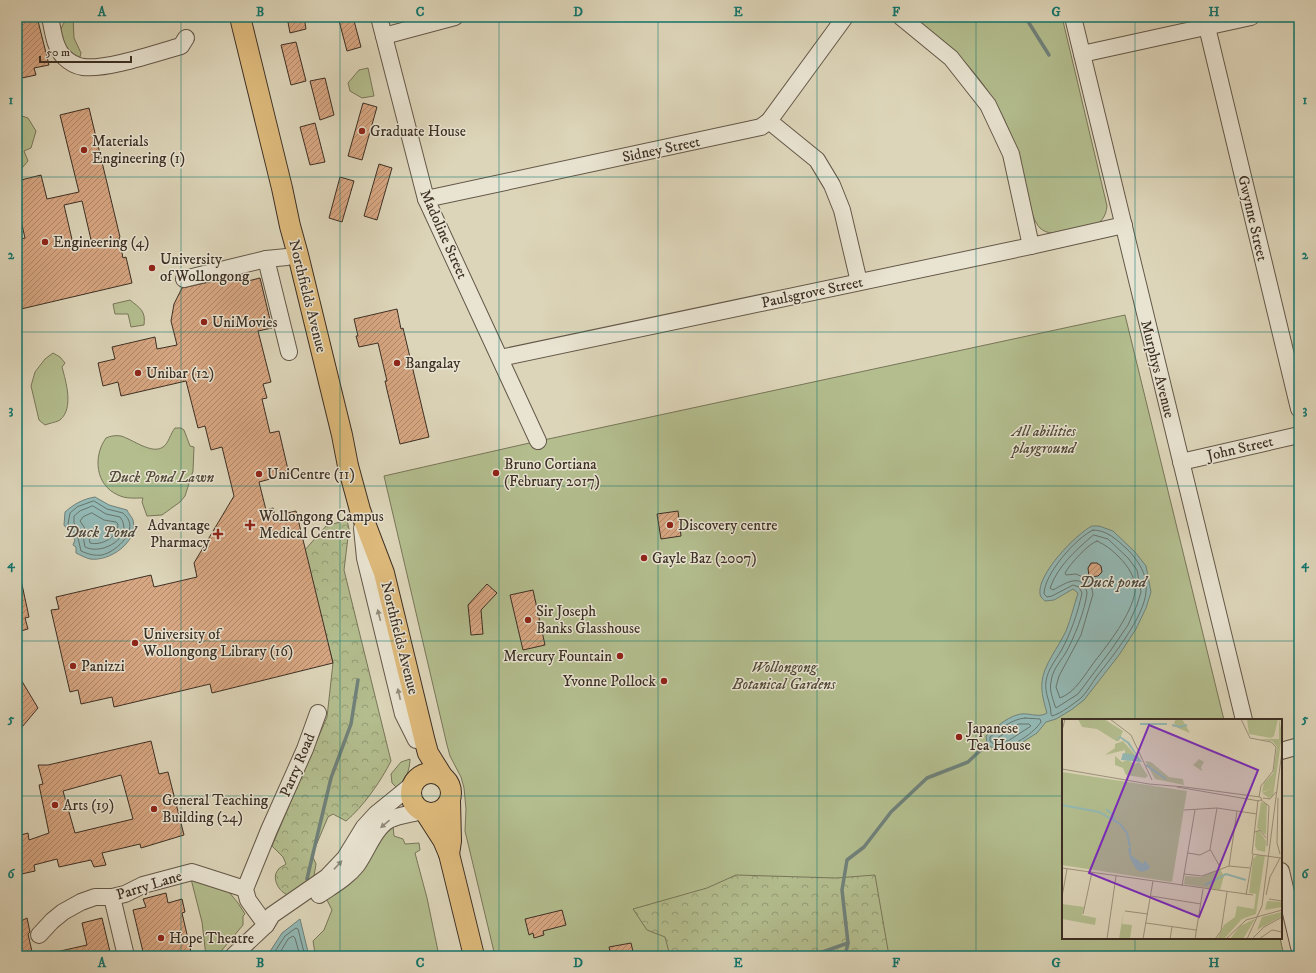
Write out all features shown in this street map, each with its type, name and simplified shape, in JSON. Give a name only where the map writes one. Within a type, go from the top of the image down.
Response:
[{"type":"main road","name":"Northfields Avenue","points":[[240,17],[360,510],[384,573],[428,753],[443,777]]},
{"type":"main road","name":"Northfields Avenue","points":[[250,17],[353,441],[382,549],[384,573]]},
{"type":"main road","name":"Northfields Avenue","points":[[414,782],[416,704]]},
{"type":"main road","points":[[449,854],[451,841],[451,790],[447,780],[443,777],[434,773],[423,774],[414,782],[411,789],[412,799],[417,808],[423,812],[442,840],[449,854],[474,956]]},
{"type":"main road","points":[[423,812],[439,812],[444,809],[450,801]]},
{"type":"street","name":"Madoline Street","points":[[379,17],[426,199],[538,441]]},
{"type":"street","points":[[384,36],[455,17]]},
{"type":"street","name":"Sidney Street","points":[[426,199],[761,127],[769,121],[845,17]]},
{"type":"street","points":[[901,17],[951,58],[988,105],[1011,154],[1031,246]]},
{"type":"street","name":"Murphys Avenue","points":[[1073,17],[1244,719]]},
{"type":"street","points":[[1082,54],[1251,17]]},
{"type":"street","points":[[51,19],[57,44],[64,56],[78,66],[103,66],[181,46],[186,38]]},
{"type":"street","name":"Gwynne Street","points":[[1207,27],[1299,409]]},
{"type":"street","points":[[769,121],[817,160],[832,185],[842,210],[859,282]]},
{"type":"street","name":"Paulsgrove Street","points":[[500,358],[1124,225]]},
{"type":"street","points":[[184,279],[266,259],[298,255]]},
{"type":"street","points":[[266,259],[289,352]]},
{"type":"street","name":"John Street","points":[[1181,462],[1299,435]]},
{"type":"street","points":[[360,510],[365,558],[403,714],[416,740]]},
{"type":"street","name":"Parry Road","points":[[245,889],[305,749],[318,713]]},
{"type":"street","points":[[1282,751],[1299,746]]},
{"type":"street","points":[[233,956],[266,925],[272,915],[315,886],[331,873],[345,858],[364,827],[376,814],[414,782]]},
{"type":"street","points":[[266,925],[278,924],[349,874],[382,825],[390,820],[423,812]]},
{"type":"street","name":"Parry Lane","points":[[39,935],[52,921],[71,907],[81,902],[95,897],[112,897],[125,894],[143,885],[192,872],[245,889]]},
{"type":"street","points":[[1282,875],[1299,946]]},
{"type":"street","points":[[245,889],[248,900],[266,925]]},
{"type":"street","points":[[112,897],[126,956]]},
{"type":"green space","points":[[68,17],[73,17],[74,38],[81,53],[80,57],[66,47],[61,40],[61,28]]},
{"type":"green space","points":[[911,17],[1062,17],[1107,206],[1104,217],[1096,225],[1059,233],[1052,233],[1040,228],[1036,223],[1030,207],[1020,162],[1013,140],[993,98],[970,67],[952,49]]},
{"type":"green space","points":[[368,68],[374,96],[362,98],[350,91],[348,83],[359,70]]},
{"type":"green space","points":[[19,115],[28,118],[36,131],[31,148],[24,151],[28,161],[22,168],[17,170],[17,116]]},
{"type":"green space","points":[[130,300],[142,310],[144,325],[131,327],[128,314],[115,314],[113,304]]},
{"type":"green space","name":"Wollongong Botanical Gardens","points":[[1125,315],[1224,719],[1062,719],[1062,939],[1280,939],[1284,956],[495,956],[465,831],[466,809],[464,788],[461,777],[450,756],[447,745],[384,476],[525,444]]},
{"type":"green space","points":[[53,353],[60,357],[65,363],[62,367],[67,387],[68,402],[67,409],[60,420],[45,425],[39,420],[31,386],[35,372],[45,359]]},
{"type":"green space","name":"Duck Pond Lawn","points":[[175,428],[181,428],[184,430],[190,446],[194,447],[193,471],[185,496],[180,502],[162,515],[147,516],[142,502],[143,498],[130,498],[118,495],[110,490],[105,484],[98,470],[99,453],[106,438],[111,436],[121,436],[142,446],[158,449],[167,443]]},
{"type":"green space","points":[[347,520],[349,529],[344,570],[391,761],[382,777],[359,809],[346,821],[333,814],[328,817],[312,855],[316,864],[314,876],[288,895],[279,888],[275,877],[280,867],[286,864],[283,857],[272,846],[327,717],[333,663],[304,551],[326,526]]},
{"type":"green space","points":[[410,759],[407,775],[398,789],[392,783],[391,774],[401,762]]},
{"type":"green space","points":[[393,826],[394,836],[403,839],[405,844],[419,843],[420,850],[415,853],[427,898],[439,956],[336,956],[330,952],[315,953],[313,941],[324,930],[332,910],[326,898]]},
{"type":"green space","points":[[736,875],[836,878],[875,875],[889,956],[670,956],[665,937],[647,930],[633,909],[707,888]]},
{"type":"green space","points":[[191,879],[224,886],[245,914],[243,916],[243,925],[217,956],[206,956],[202,922]]},
{"type":"water","name":"Duck Pond","points":[[95,497],[109,505],[127,510],[133,520],[134,528],[127,543],[114,554],[98,559],[90,559],[76,553],[76,547],[73,545],[75,540],[64,525],[65,512],[79,502]]},
{"type":"water","name":"Duck pond","points":[[1092,526],[1099,526],[1113,531],[1135,552],[1146,566],[1151,592],[1146,608],[1136,629],[1119,655],[1084,700],[1056,719],[1046,722],[1037,733],[1010,750],[997,750],[987,744],[986,736],[1009,718],[1021,714],[1044,715],[1047,713],[1042,694],[1043,676],[1048,663],[1066,631],[1078,593],[1073,589],[1054,600],[1045,601],[1040,595],[1041,586],[1051,566],[1059,556],[1077,537]]},
{"type":"water","points":[[300,919],[309,956],[267,956],[282,933]]},
{"type":"building","points":[[17,17],[37,17],[49,65],[34,68],[36,75],[17,79]]},
{"type":"building","points":[[287,17],[304,17],[306,29],[290,33]]},
{"type":"building","points":[[338,17],[353,17],[361,47],[347,51]]},
{"type":"building","points":[[296,42],[306,81],[291,85],[281,45]]},
{"type":"building","name":"Graduate House","points":[[325,78],[334,115],[320,120],[310,81]]},
{"type":"building","name":"Graduate House","points":[[363,103],[377,107],[362,160],[348,156]]},
{"type":"building","name":"Engineering (4)","points":[[89,108],[120,237],[123,258],[126,257],[132,283],[21,309],[17,292],[17,240],[25,238],[17,204],[17,181],[41,175],[47,199],[79,192],[60,115]],"holes":[[[82,201],[92,244],[74,248],[64,205]]]},
{"type":"building","points":[[315,123],[325,162],[310,165],[300,127]]},
{"type":"building","name":"Graduate House","points":[[379,164],[392,168],[377,220],[364,216]]},
{"type":"building","name":"Graduate House","points":[[340,177],[354,181],[342,222],[329,218]]},
{"type":"building","points":[[246,274],[248,281],[260,278],[272,328],[258,331],[271,382],[263,384],[267,398],[262,399],[270,433],[279,431],[289,474],[259,482],[266,510],[273,508],[275,516],[296,511],[333,663],[212,693],[210,684],[114,707],[112,697],[81,704],[78,690],[70,692],[51,610],[59,609],[56,597],[151,575],[154,587],[197,577],[194,563],[234,496],[222,447],[211,450],[205,426],[198,428],[186,381],[121,396],[118,382],[103,386],[98,363],[115,359],[112,347],[155,337],[157,349],[177,345],[171,321],[174,304],[182,288]]},
{"type":"building","name":"Bangalay","points":[[397,309],[401,329],[403,328],[429,437],[400,444],[385,381],[387,381],[378,343],[359,347],[354,319]]},
{"type":"building","name":"Discovery centre","points":[[678,511],[681,536],[661,539],[657,514]]},
{"type":"building","points":[[1091,563],[1097,563],[1101,566],[1102,572],[1098,576],[1089,577],[1088,568]]},
{"type":"building","points":[[17,580],[21,580],[29,617],[25,618],[28,629],[17,632]]},
{"type":"building","points":[[487,584],[497,593],[481,610],[483,634],[471,635],[468,605]]},
{"type":"building","name":"Sir Joseph Banks Glasshouse","points":[[533,590],[545,645],[523,650],[510,595]]},
{"type":"building","points":[[17,673],[38,708],[17,733]]},
{"type":"building","name":"Arts (19)","points":[[151,741],[159,774],[168,772],[184,835],[141,848],[140,844],[102,853],[106,865],[94,867],[91,860],[59,867],[57,859],[34,865],[35,871],[17,875],[17,836],[28,833],[29,840],[49,833],[39,785],[43,784],[38,765],[48,765]],"holes":[[[121,775],[133,819],[75,833],[63,791]]]},
{"type":"building","points":[[166,893],[168,903],[182,899],[185,912],[182,913],[192,956],[144,956],[133,910],[146,907],[143,899]]},
{"type":"building","points":[[562,910],[566,925],[543,931],[544,935],[534,938],[533,933],[529,935],[525,919]]},
{"type":"building","points":[[27,918],[30,932],[28,934],[33,956],[17,956],[17,923]]},
{"type":"building","points":[[102,918],[111,956],[56,956],[56,952],[87,945],[82,923]]},
{"type":"building","points":[[631,943],[634,956],[611,956],[609,947]]},
{"type":"waterway","points":[[1024,17],[1049,55]]},
{"type":"waterway","points":[[307,879],[331,778],[351,724],[358,680]]},
{"type":"waterway","points":[[845,956],[848,943],[842,890],[847,860],[864,847],[891,812],[927,778],[968,762],[987,744]]},
{"type":"waterway","points":[[815,956],[848,943]]},
{"type":"place","name":"Graduate House","points":[[362,131]]},
{"type":"place","name":"Materials Engineering (1)","points":[[84,150]]},
{"type":"place","name":"Engineering (4)","points":[[45,242]]},
{"type":"place","name":"University of Wollongong","points":[[152,268]]},
{"type":"place","name":"UniMovies","points":[[204,322]]},
{"type":"place","name":"Bangalay","points":[[397,363]]},
{"type":"place","name":"Unibar (12)","points":[[138,373]]},
{"type":"place","name":"Bruno Cortiana (February 2017)","points":[[496,473]]},
{"type":"place","name":"UniCentre (11)","points":[[259,474]]},
{"type":"place","name":"Wollongong Campus Medical Centre","points":[[250,525]]},
{"type":"place","name":"Discovery centre","points":[[670,525]]},
{"type":"place","name":"Advantage Pharmacy","points":[[218,534]]},
{"type":"place","name":"Gayle Baz (2007)","points":[[644,558]]},
{"type":"place","name":"Sir Joseph Banks Glasshouse","points":[[528,620]]},
{"type":"place","name":"University of Wollongong Library (16)","points":[[135,643]]},
{"type":"place","name":"Mercury Fountain","points":[[620,656]]},
{"type":"place","name":"Panizzi","points":[[73,666]]},
{"type":"place","name":"Yvonne Pollock","points":[[664,681]]},
{"type":"place","name":"Japanese Tea House","points":[[959,737]]},
{"type":"place","name":"Arts (19)","points":[[55,805]]},
{"type":"place","name":"General Teaching Building (24)","points":[[154,809]]},
{"type":"place","name":"Hope Theatre","points":[[161,938]]},
{"type":"park label","name":"All abilities playground","points":[[1044,440]]}]
